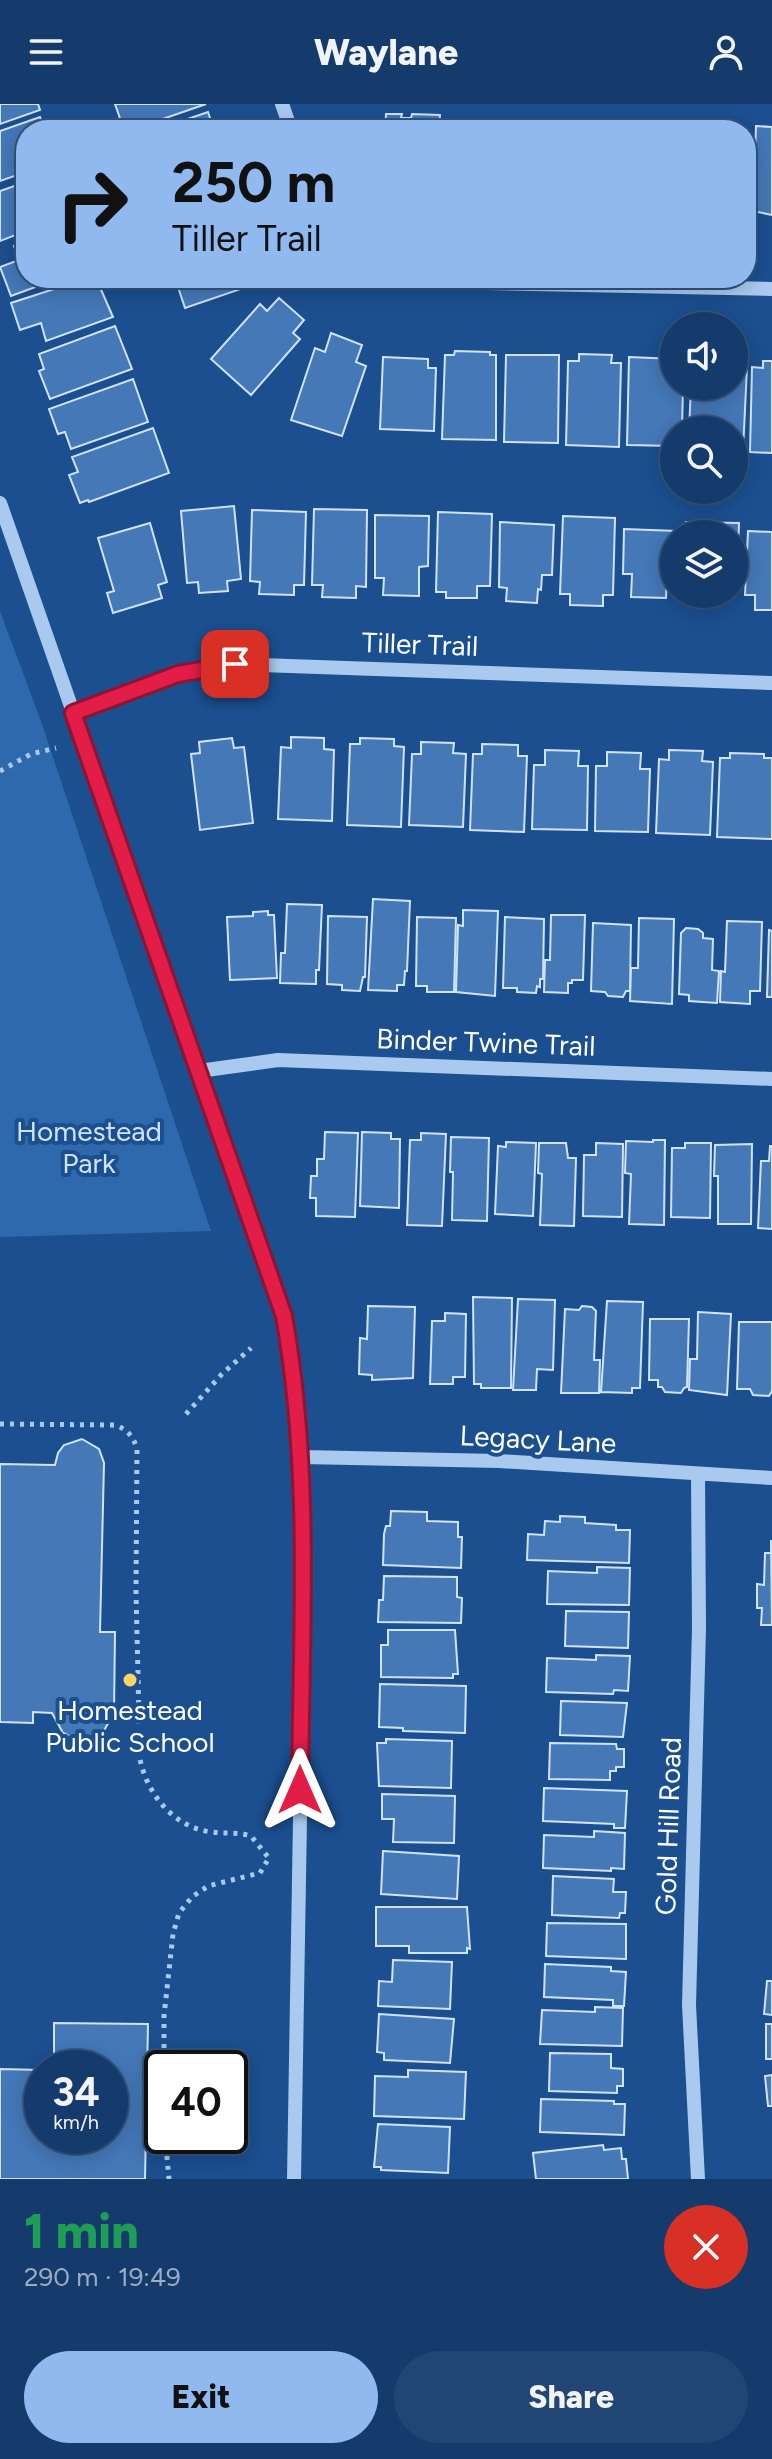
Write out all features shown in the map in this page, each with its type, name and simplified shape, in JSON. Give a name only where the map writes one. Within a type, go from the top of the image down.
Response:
[{"type":"street","points":[[724,288],[772,289]]},
{"type":"street","points":[[0,503],[284,1316],[295,1375],[302,1457],[294,2179]]},
{"type":"street","name":"Tiller Trail","points":[[73,713],[178,674],[235,664],[772,683]]},
{"type":"street","name":"Binder Twine Trail","points":[[199,1071],[278,1060],[772,1079]]},
{"type":"street","name":"Legacy Lane","points":[[302,1457],[499,1461],[772,1478]]},
{"type":"street","name":"Gold Hill Road","points":[[698,1475],[699,1628],[689,2005],[698,2179]]},
{"type":"path","points":[[0,771],[31,754],[56,748]]},
{"type":"path","points":[[186,1414],[222,1374],[251,1348]]},
{"type":"path","points":[[0,1424],[126,1426],[137,1449],[137,1622],[143,1779],[172,1815],[193,1828],[251,1836],[271,1856],[260,1873],[208,1886],[192,1897],[179,1913],[173,1934],[164,2016],[164,2050]]},
{"type":"path","points":[[167,2154],[169,2179]]},
{"type":"green space","name":"Homestead Park","points":[[0,611],[42,724],[211,1231],[0,1237]]},
{"type":"building","points":[[0,104],[38,104],[40,110],[0,124]]},
{"type":"building","points":[[115,104],[206,104],[160,120],[121,120]]},
{"type":"building","points":[[208,112],[211,120],[184,120]]},
{"type":"building","points":[[386,114],[402,114],[401,118],[411,118],[412,114],[440,115],[440,120],[386,120]]},
{"type":"building","points":[[16,125],[16,175],[0,181],[0,131]]},
{"type":"building","points":[[756,126],[772,127],[772,215],[756,212]]},
{"type":"building","points":[[16,185],[16,235],[0,241],[0,191]]},
{"type":"building","points":[[16,261],[16,288],[33,288],[11,296],[0,267]]},
{"type":"building","points":[[57,288],[100,288],[113,317],[46,341],[41,323],[20,330],[11,303]]},
{"type":"building","points":[[178,288],[244,288],[185,308]]},
{"type":"building","points":[[279,298],[304,320],[293,333],[300,339],[251,395],[211,359],[260,304],[267,311]]},
{"type":"building","points":[[115,326],[132,369],[50,399],[39,371],[44,369],[39,354]]},
{"type":"building","points":[[331,333],[362,345],[356,362],[366,366],[342,436],[291,420],[315,348],[325,352]]},
{"type":"building","points":[[455,351],[490,352],[490,355],[496,355],[496,440],[442,439],[445,355],[454,355]]},
{"type":"building","points":[[579,354],[612,355],[611,363],[621,363],[619,447],[566,445],[568,361],[579,361]]},
{"type":"building","points":[[506,355],[559,355],[558,443],[504,442]]},
{"type":"building","points":[[383,357],[428,359],[428,368],[436,368],[434,431],[380,429]]},
{"type":"building","points":[[629,357],[660,358],[660,400],[683,400],[682,416],[660,416],[660,446],[627,445]]},
{"type":"building","points":[[763,361],[772,361],[772,453],[750,452],[752,367],[763,368]]},
{"type":"building","points":[[133,379],[148,422],[71,449],[65,432],[58,434],[49,409]]},
{"type":"building","points":[[690,400],[745,400],[745,416],[690,416]]},
{"type":"building","points":[[153,428],[169,473],[80,503],[69,475],[78,472],[72,457]]},
{"type":"building","points":[[234,506],[241,579],[227,581],[228,591],[199,593],[198,582],[187,583],[181,511]]},
{"type":"building","points":[[314,509],[367,510],[366,587],[356,586],[356,598],[322,597],[323,585],[312,585]]},
{"type":"building","points":[[252,510],[306,512],[304,585],[294,585],[294,595],[259,594],[260,582],[250,581]]},
{"type":"building","points":[[438,512],[492,514],[490,586],[477,586],[477,598],[446,598],[446,592],[436,592]]},
{"type":"building","points":[[375,515],[429,516],[428,566],[419,567],[419,596],[383,595],[384,578],[375,578]]},
{"type":"building","points":[[563,516],[615,518],[613,595],[603,595],[603,606],[570,605],[570,594],[560,594]]},
{"type":"building","points":[[500,522],[554,525],[552,575],[542,575],[537,603],[506,601],[507,588],[499,587]]},
{"type":"building","points":[[150,523],[167,582],[158,585],[162,598],[113,613],[107,593],[114,591],[98,538]]},
{"type":"building","points":[[624,529],[660,530],[660,598],[631,597],[632,574],[623,574]]},
{"type":"building","points":[[748,531],[772,532],[772,610],[755,610],[755,595],[748,595]]},
{"type":"building","points":[[291,737],[324,738],[324,749],[334,750],[332,821],[278,819],[281,747],[291,748]]},
{"type":"building","points":[[232,738],[234,748],[244,747],[253,823],[200,830],[191,754],[200,753],[199,742]]},
{"type":"building","points":[[360,738],[394,739],[394,746],[404,747],[401,827],[347,825],[350,744],[360,744]]},
{"type":"building","points":[[421,742],[454,743],[453,753],[466,754],[463,827],[409,825],[412,754],[421,754]]},
{"type":"building","points":[[482,744],[518,745],[518,756],[527,756],[524,832],[470,830],[473,754],[482,754]]},
{"type":"building","points":[[545,750],[579,751],[578,766],[588,766],[587,830],[532,829],[534,765],[545,765]]},
{"type":"building","points":[[669,750],[703,751],[702,761],[713,762],[710,835],[656,833],[659,759],[669,760]]},
{"type":"building","points":[[607,752],[641,753],[640,769],[650,769],[648,832],[595,831],[596,766],[607,766]]},
{"type":"building","points":[[730,753],[764,754],[764,758],[772,758],[772,839],[717,837],[720,758],[730,758]]},
{"type":"building","points":[[373,899],[410,901],[407,971],[404,985],[397,985],[397,991],[368,990]]},
{"type":"building","points":[[287,904],[322,905],[316,984],[280,983]]},
{"type":"building","points":[[463,910],[498,911],[495,996],[456,992],[458,925],[463,926]]},
{"type":"building","points":[[268,911],[268,915],[274,915],[277,978],[230,980],[227,917],[253,916],[253,912]]},
{"type":"building","points":[[551,915],[585,915],[583,980],[568,983],[568,993],[544,992],[545,960],[550,960]]},
{"type":"building","points":[[328,916],[367,917],[365,977],[360,991],[342,990],[342,985],[327,984]]},
{"type":"building","points":[[417,917],[456,918],[454,992],[427,992],[427,986],[416,986]]},
{"type":"building","points":[[505,917],[544,919],[543,979],[540,979],[536,993],[503,988]]},
{"type":"building","points":[[639,918],[674,919],[672,1004],[630,1001],[631,968],[638,968]]},
{"type":"building","points":[[727,921],[762,922],[760,991],[750,991],[750,1004],[720,1002]]},
{"type":"building","points":[[593,923],[631,925],[630,991],[626,991],[623,997],[591,991]]},
{"type":"building","points":[[686,928],[698,929],[703,933],[703,938],[713,939],[712,970],[719,971],[717,1003],[689,1001],[689,995],[679,994],[681,933]]},
{"type":"building","points":[[769,930],[772,931],[772,997],[767,997]]},
{"type":"building","points":[[325,1132],[358,1133],[355,1217],[316,1216],[316,1198],[310,1198],[311,1176],[317,1176],[317,1159],[324,1159]]},
{"type":"building","points":[[362,1132],[391,1133],[391,1139],[400,1139],[399,1208],[360,1206]]},
{"type":"building","points":[[421,1133],[446,1134],[442,1226],[407,1225],[410,1140],[421,1140]]},
{"type":"building","points":[[451,1137],[489,1138],[487,1221],[452,1220]]},
{"type":"building","points":[[665,1140],[664,1225],[629,1224],[631,1174],[625,1173],[626,1141]]},
{"type":"building","points":[[506,1142],[536,1143],[533,1216],[495,1214],[498,1146],[506,1147]]},
{"type":"building","points":[[539,1143],[566,1143],[568,1158],[576,1158],[574,1226],[540,1225],[542,1174],[538,1173]]},
{"type":"building","points":[[596,1143],[623,1144],[622,1217],[583,1216],[584,1155],[596,1155]]},
{"type":"building","points":[[685,1143],[711,1143],[710,1218],[671,1217],[672,1148],[685,1148]]},
{"type":"building","points":[[752,1144],[751,1224],[718,1224],[715,1145]]},
{"type":"building","points":[[770,1146],[772,1229],[758,1228],[761,1161],[769,1161]]},
{"type":"building","points":[[473,1297],[512,1298],[511,1388],[481,1388],[481,1384],[474,1384]]},
{"type":"building","points":[[518,1299],[555,1300],[553,1370],[537,1369],[536,1390],[513,1390]]},
{"type":"building","points":[[607,1301],[643,1302],[640,1388],[632,1388],[632,1393],[601,1392]]},
{"type":"building","points":[[368,1306],[415,1307],[413,1378],[372,1380],[372,1375],[359,1374],[360,1338],[367,1339]]},
{"type":"building","points":[[582,1306],[592,1307],[596,1311],[594,1360],[600,1360],[599,1393],[561,1393],[565,1309],[579,1310]]},
{"type":"building","points":[[698,1312],[731,1314],[727,1395],[689,1390],[690,1359],[697,1359]]},
{"type":"building","points":[[445,1313],[466,1314],[465,1377],[453,1377],[453,1384],[430,1384],[432,1321],[445,1321]]},
{"type":"building","points":[[650,1319],[689,1319],[687,1387],[681,1393],[665,1392],[658,1387],[658,1380],[649,1380]]},
{"type":"building","points":[[739,1322],[772,1322],[772,1391],[769,1396],[753,1395],[750,1389],[737,1389]]},
{"type":"building","points":[[82,1439],[99,1449],[104,1463],[100,1632],[115,1632],[114,1713],[102,1734],[82,1742],[63,1733],[52,1713],[33,1712],[33,1723],[0,1722],[0,1464],[55,1465],[64,1445]]},
{"type":"building","points":[[391,1511],[427,1512],[427,1521],[458,1522],[458,1537],[462,1537],[461,1568],[383,1565],[384,1534],[386,1526],[390,1526]]},
{"type":"building","points":[[560,1516],[585,1517],[585,1523],[616,1525],[616,1530],[630,1530],[629,1563],[527,1560],[528,1534],[544,1535],[545,1521],[560,1522]]},
{"type":"building","points":[[771,1540],[772,1625],[761,1625],[762,1608],[757,1608],[757,1584],[764,1585],[765,1553],[771,1553]]},
{"type":"building","points":[[597,1567],[630,1568],[629,1605],[547,1604],[548,1571],[597,1573]]},
{"type":"building","points":[[384,1576],[457,1577],[457,1597],[462,1598],[461,1623],[378,1622]]},
{"type":"building","points":[[566,1611],[629,1612],[628,1648],[565,1646]]},
{"type":"building","points":[[388,1630],[455,1630],[458,1674],[453,1674],[453,1678],[381,1677],[381,1645],[388,1645]]},
{"type":"building","points":[[596,1655],[630,1656],[628,1691],[614,1690],[613,1694],[546,1692],[547,1658],[596,1660]]},
{"type":"building","points":[[380,1684],[466,1686],[465,1733],[379,1727]]},
{"type":"building","points":[[561,1701],[627,1703],[623,1737],[560,1735]]},
{"type":"building","points":[[386,1739],[452,1741],[451,1788],[379,1786],[377,1743],[386,1743]]},
{"type":"building","points":[[550,1743],[616,1744],[617,1749],[624,1749],[624,1767],[610,1771],[610,1780],[549,1779]]},
{"type":"building","points":[[544,1788],[627,1791],[625,1828],[614,1828],[614,1824],[543,1821]]},
{"type":"building","points":[[382,1794],[455,1796],[454,1843],[393,1842],[394,1819],[382,1819]]},
{"type":"building","points":[[594,1831],[625,1833],[624,1869],[543,1868],[544,1835],[594,1837]]},
{"type":"building","points":[[383,1851],[459,1856],[457,1899],[381,1894]]},
{"type":"building","points":[[553,1876],[614,1879],[613,1892],[626,1892],[625,1913],[620,1913],[619,1918],[552,1915]]},
{"type":"building","points":[[376,1907],[467,1907],[470,1949],[467,1948],[467,1953],[409,1953],[409,1946],[376,1946]]},
{"type":"building","points":[[547,1923],[626,1924],[626,1959],[546,1956]]},
{"type":"building","points":[[393,1960],[452,1962],[450,2009],[378,2006],[379,1981],[392,1982]]},
{"type":"building","points":[[545,1964],[611,1967],[611,1971],[626,1972],[624,2006],[613,2006],[613,2000],[544,1997]]},
{"type":"building","points":[[767,1981],[772,1981],[772,2015],[764,2014]]},
{"type":"building","points":[[595,2007],[623,2008],[622,2046],[540,2044],[542,2010],[595,2012]]},
{"type":"building","points":[[379,2014],[454,2019],[450,2063],[384,2060],[384,2053],[377,2052]]},
{"type":"building","points":[[54,2023],[148,2024],[147,2050],[144,2050],[145,2179],[0,2179],[0,2069],[24,2070],[24,2154],[128,2154],[128,2050],[54,2050]]},
{"type":"building","points":[[766,2024],[772,2024],[772,2059],[766,2059]]},
{"type":"building","points":[[550,2053],[611,2054],[611,2068],[623,2069],[623,2086],[617,2086],[617,2093],[549,2091]]},
{"type":"building","points":[[408,2070],[466,2072],[464,2119],[374,2116],[375,2076],[408,2077]]},
{"type":"building","points":[[772,2075],[772,2106],[768,2106],[765,2076]]},
{"type":"building","points":[[541,2099],[625,2104],[624,2135],[540,2132]]},
{"type":"building","points":[[378,2124],[450,2127],[448,2173],[381,2170],[381,2167],[374,2167]]},
{"type":"building","points":[[603,2145],[604,2150],[621,2148],[622,2159],[626,2159],[628,2179],[536,2179],[533,2153]]},
{"type":"place","name":"Homestead Public School","points":[[130,1680]]},
{"type":"route","points":[[235,664],[178,674],[73,713],[284,1316],[295,1375],[302,1457],[300,1790]]}]
